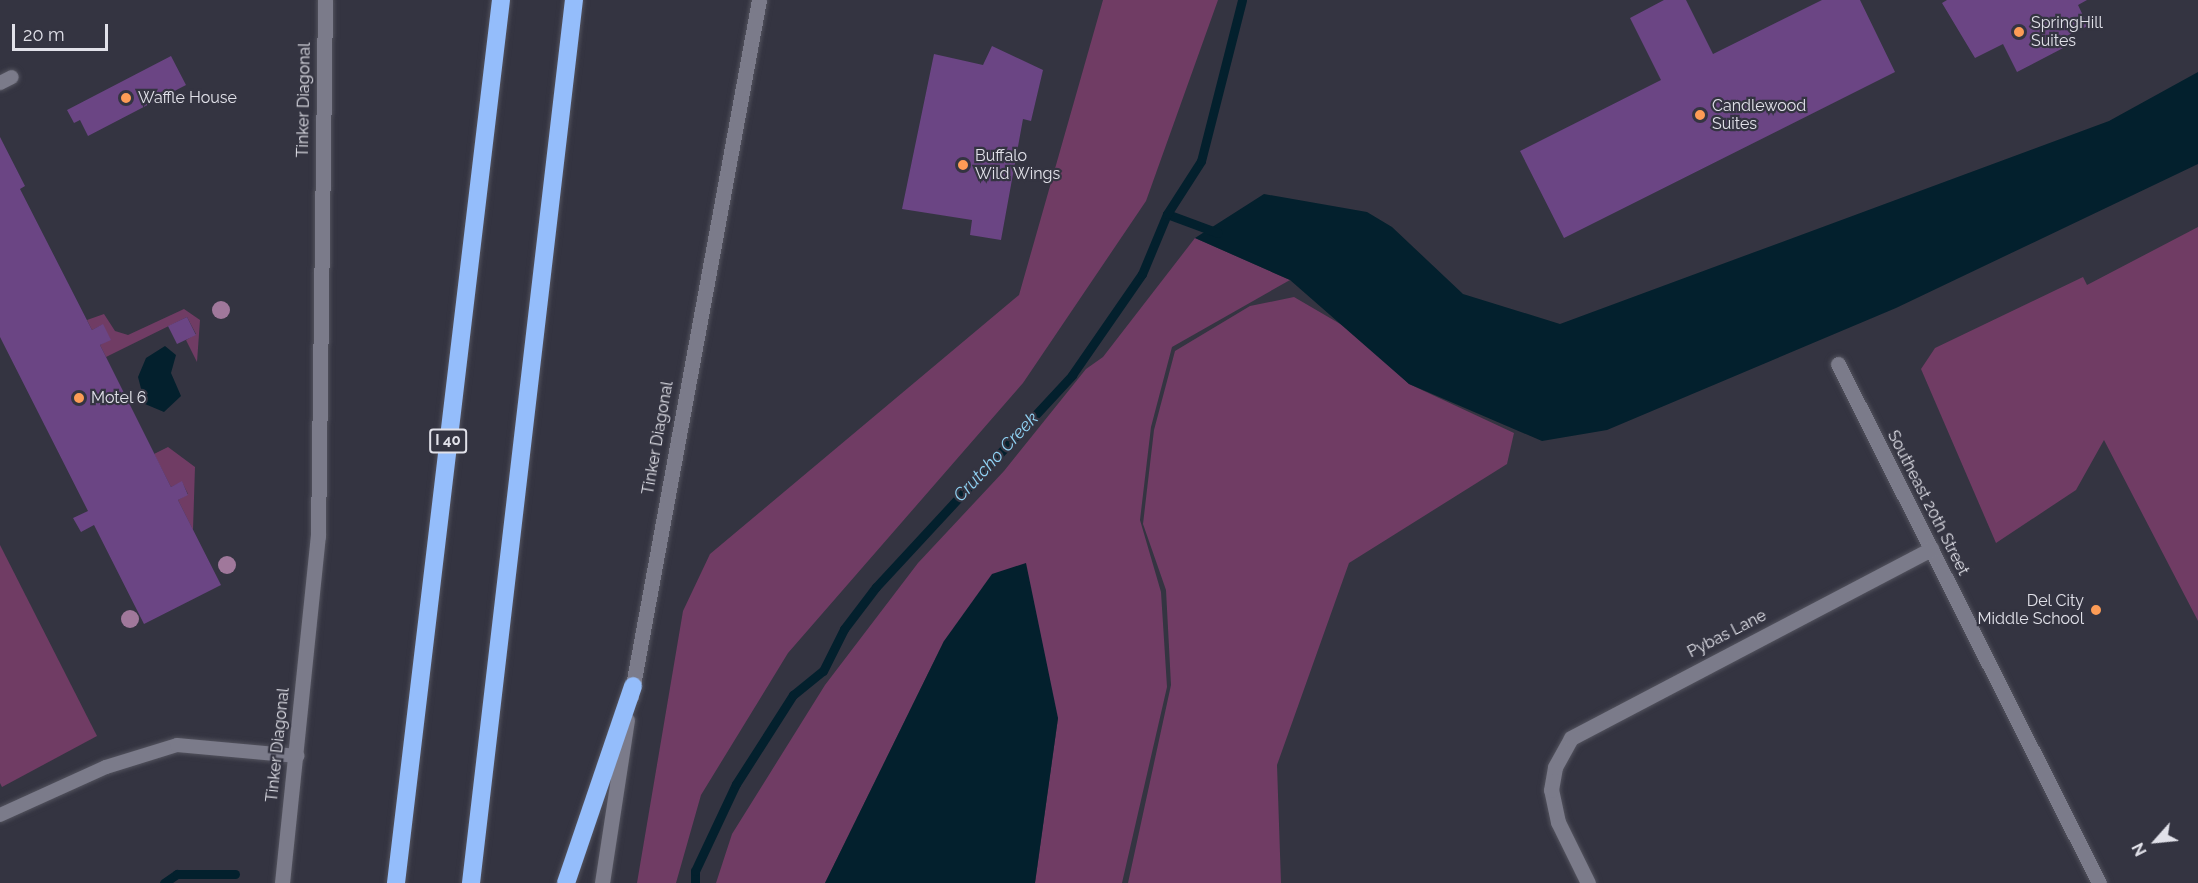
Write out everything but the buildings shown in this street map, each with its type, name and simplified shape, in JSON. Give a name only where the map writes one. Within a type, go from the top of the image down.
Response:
[{"type":"highway","name":"I 40","points":[[396,883],[501,0]]},
{"type":"highway","points":[[471,883],[574,0]]},
{"type":"highway","points":[[566,883],[633,686]]},
{"type":"street","name":"Tinker Diagonal","points":[[282,883],[297,756],[318,536],[325,0]]},
{"type":"street","name":"Tinker Diagonal","points":[[602,883],[633,686],[759,0]]},
{"type":"street","name":"Southeast 20th Street","points":[[1838,364],[2099,883]]},
{"type":"street","name":"Pybas Lane","points":[[1588,883],[1558,822],[1551,790],[1554,767],[1584,728],[1930,549]]},
{"type":"lane","points":[[0,815],[106,767],[177,745],[297,756]]},
{"type":"shaded area","points":[[1103,0],[1218,0],[1146,201],[1023,383],[788,653],[701,795],[676,883],[637,883],[683,611],[710,554],[1019,295]]},
{"type":"shaded area","points":[[2198,227],[2198,621],[2104,440],[2076,490],[1996,543],[1921,369],[1935,348],[2083,277],[2087,285]]},
{"type":"shaded area","points":[[1195,238],[1290,280],[1172,347],[1151,427],[1140,520],[1161,592],[1167,687],[1122,883],[1035,883],[1058,718],[944,641],[825,883],[716,883],[732,834],[825,685],[918,563],[1004,471],[1086,369],[1103,357]]},
{"type":"shaded area","points":[[1294,297],[1354,332],[1409,384],[1514,433],[1507,464],[1349,563],[1277,765],[1281,883],[1128,883],[1171,685],[1166,590],[1143,524],[1154,430],[1175,351],[1250,306]]},
{"type":"shaded area","points":[[184,309],[200,320],[197,362],[186,340],[196,334],[187,317],[106,357],[100,345],[110,339],[102,325],[92,330],[87,320],[104,314],[115,331],[128,335]]},
{"type":"shaded area","points":[[168,447],[195,467],[193,530],[178,500],[188,494],[182,482],[171,487],[154,454]]},
{"type":"shaded area","points":[[0,545],[97,736],[2,787],[0,783]]},
{"type":"water","points":[[2198,72],[2198,164],[1896,308],[1607,430],[1542,441],[1409,384],[1290,280],[1195,238],[1264,194],[1367,212],[1392,227],[1463,294],[1560,324],[2109,121]]},
{"type":"water","points":[[165,346],[176,355],[171,373],[181,396],[164,412],[145,404],[138,377],[146,358]]},
{"type":"water","points":[[1026,563],[1058,718],[1035,883],[825,883],[944,641],[992,574]]},
{"type":"waterway","name":"Crutcho Creek","points":[[695,883],[695,871],[736,784],[793,695],[823,671],[844,629],[876,587],[1072,375],[1142,274],[1167,214],[1201,161],[1242,0]]},
{"type":"waterway","points":[[1167,214],[1218,233]]},
{"type":"waterway","points":[[164,883],[177,874],[235,874]]},
{"type":"place","name":"SpringHill Suites","points":[[2019,32]]},
{"type":"place","name":"Waffle House","points":[[126,98]]},
{"type":"place","name":"Candlewood Suites","points":[[1700,115]]},
{"type":"place","name":"Buffalo Wild Wings","points":[[963,165]]},
{"type":"place","name":"Motel 6","points":[[79,398]]},
{"type":"place","name":"Del City Middle School","points":[[2096,610]]}]
